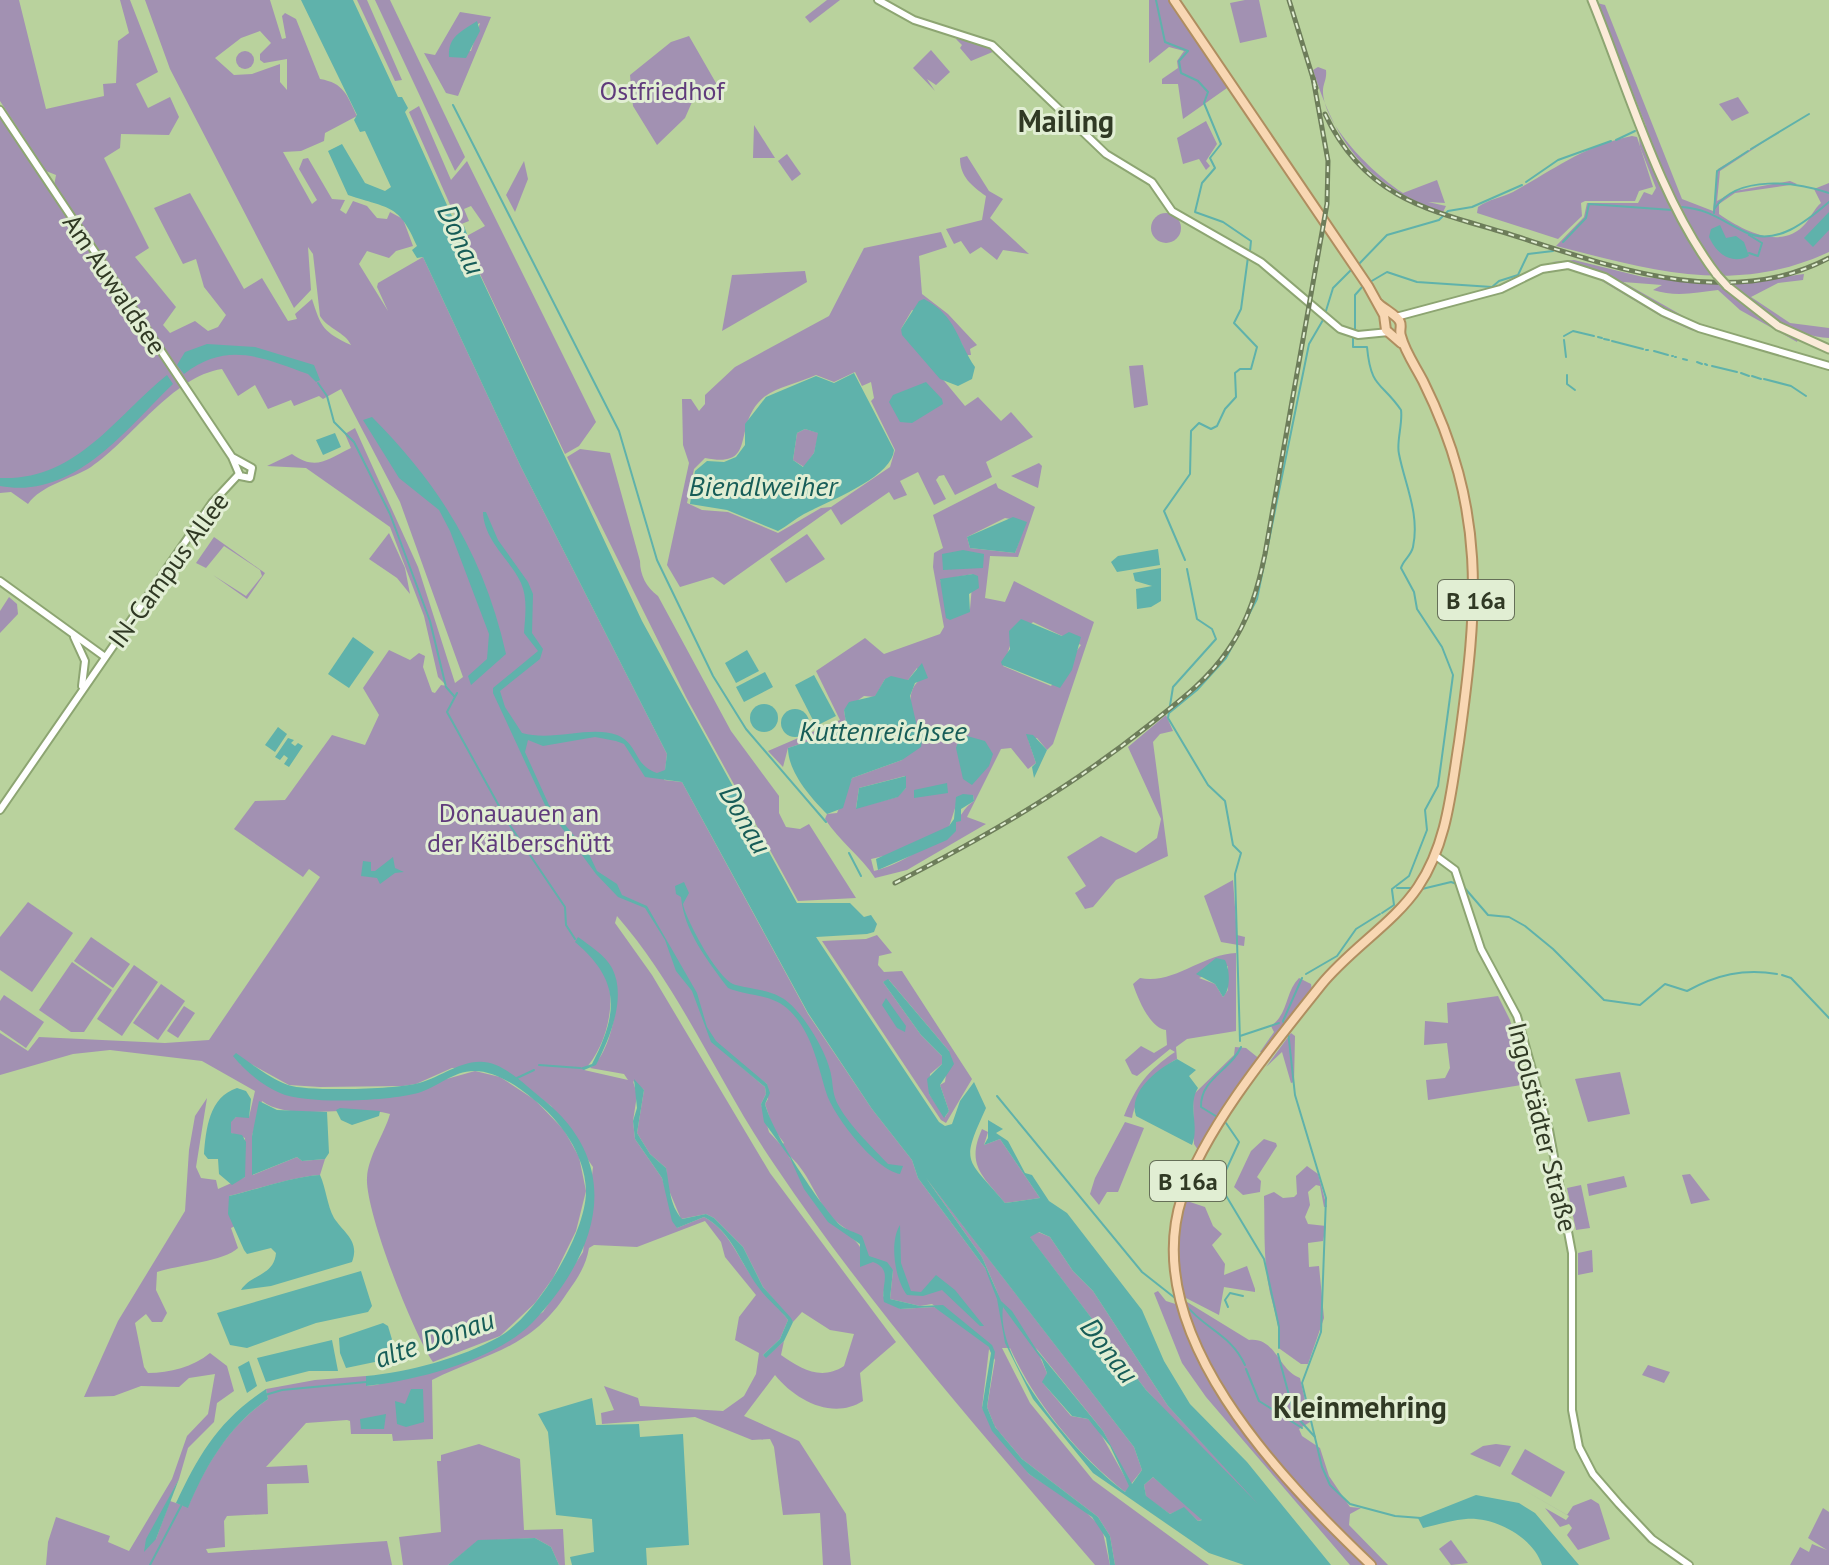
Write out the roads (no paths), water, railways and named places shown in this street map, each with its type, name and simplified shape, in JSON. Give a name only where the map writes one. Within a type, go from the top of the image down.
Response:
[{"type":"main road","name":"B 16a","points":[[1174,0],[1355,267],[1405,347],[1432,401],[1460,474],[1475,563],[1472,653],[1449,806],[1436,856],[1406,902],[1336,966],[1247,1085],[1202,1153],[1183,1195],[1174,1239],[1176,1292],[1206,1367],[1247,1426],[1296,1487],[1371,1565]]},
{"type":"main road","points":[[1592,0],[1671,195],[1698,249],[1727,286],[1778,326],[1829,347]]},
{"type":"street","points":[[878,0],[914,20],[992,45],[1106,154],[1150,179],[1172,211],[1254,258],[1348,332],[1374,334],[1410,315],[1501,289],[1542,269],[1568,265],[1605,277],[1663,312],[1699,328],[1829,366]]},
{"type":"street","name":"Am Auwaldsee","points":[[0,110],[241,472]]},
{"type":"street","name":"IN-Campus Allee","points":[[0,810],[212,503],[241,472]]},
{"type":"street","points":[[0,581],[105,657]]},
{"type":"street","points":[[72,634],[85,661],[80,694]]},
{"type":"street","name":"Ingolstädter Straße","points":[[1436,856],[1447,862],[1459,885],[1481,949],[1520,1025],[1561,1185],[1572,1253],[1572,1410],[1576,1440],[1593,1474],[1619,1504],[1652,1539],[1689,1565]]},
{"type":"street","points":[[1428,871],[1447,862]]},
{"type":"water","name":"Donau","points":[[301,0],[353,0],[398,97],[402,97],[408,108],[405,112],[456,225],[464,226],[467,234],[463,239],[642,621],[797,903],[850,903],[864,917],[871,915],[877,924],[874,932],[867,934],[816,937],[939,1122],[945,1126],[952,1124],[960,1101],[974,1082],[986,1108],[970,1151],[975,1168],[1005,1203],[1040,1198],[1000,1139],[984,1145],[988,1138],[988,1120],[1003,1129],[996,1133],[1008,1141],[1025,1173],[1032,1175],[1049,1201],[1067,1213],[1142,1310],[1164,1361],[1190,1404],[1247,1462],[1331,1565],[1244,1565],[1209,1553],[1093,1473],[1033,1399],[1005,1343],[997,1299],[985,1268],[918,1178],[912,1160],[872,1109],[808,1013],[682,782],[645,777],[624,744],[616,741],[595,737],[543,746],[528,740],[525,752],[549,805],[589,854],[597,871],[617,884],[622,895],[647,906],[697,993],[707,1027],[716,1041],[767,1084],[770,1093],[765,1104],[770,1117],[809,1185],[840,1225],[862,1236],[869,1256],[887,1262],[893,1270],[890,1299],[920,1306],[943,1305],[992,1345],[995,1352],[987,1407],[995,1427],[1022,1459],[1098,1517],[1110,1536],[1115,1565],[1110,1565],[1106,1538],[1092,1517],[1029,1474],[992,1431],[982,1408],[991,1353],[989,1347],[934,1307],[900,1309],[884,1302],[883,1269],[873,1262],[860,1267],[860,1244],[828,1222],[804,1189],[790,1158],[764,1122],[761,1104],[766,1094],[765,1087],[711,1042],[692,991],[676,971],[665,940],[645,908],[618,897],[596,874],[545,805],[493,693],[493,688],[538,651],[524,633],[525,602],[521,583],[488,532],[483,512],[486,512],[498,540],[528,582],[533,594],[532,633],[543,649],[540,659],[500,691],[505,707],[522,733],[546,736],[606,732],[617,735],[629,744],[644,765],[657,773],[665,770],[667,754],[521,467],[423,257],[417,258],[412,250],[417,246],[411,232],[392,210],[348,195],[328,151],[342,144],[365,183],[385,191],[391,187],[365,131],[360,132],[354,120],[357,115]],"holes":[[[926,1178],[1134,1447],[1142,1470],[1132,1484],[1103,1431],[1036,1349],[1012,1311],[1001,1301],[982,1257]],[[1039,1232],[1050,1237],[1073,1271],[1093,1291],[1168,1406],[1258,1504],[1146,1390],[1030,1237]],[[1003,1307],[1042,1360],[1047,1373],[1042,1382],[1072,1416],[1088,1419],[1110,1446],[1129,1486],[1125,1492],[1086,1458],[1044,1409],[1012,1355],[1004,1330]],[[1153,1477],[1202,1520],[1198,1521],[1184,1507],[1170,1514],[1146,1496],[1144,1485]]]},
{"type":"water","points":[[477,21],[480,31],[466,58],[449,57],[453,39]]},
{"type":"water","points":[[1829,212],[1829,230],[1813,247],[1804,238]]},
{"type":"water","points":[[1720,225],[1726,238],[1736,236],[1744,242],[1749,256],[1731,258],[1716,248],[1709,237],[1711,229]]},
{"type":"water","points":[[924,299],[950,321],[975,367],[972,379],[958,386],[940,379],[902,335],[901,329],[919,301]]},
{"type":"water","points":[[207,344],[255,347],[314,365],[320,380],[316,382],[308,374],[244,355],[215,358],[184,374],[177,365],[185,352]]},
{"type":"water","name":"Biendlweiher","points":[[854,373],[894,450],[882,470],[778,531],[727,510],[690,504],[695,471],[707,461],[724,462],[736,457],[745,445],[745,424],[766,397],[816,376],[834,383]],"holes":[[[805,429],[818,433],[814,453],[803,467],[793,460],[797,433]]]},
{"type":"water","points":[[167,375],[173,384],[117,440],[75,472],[27,488],[0,486],[0,478],[27,476],[51,469],[72,458],[92,444]]},
{"type":"water","points":[[926,382],[943,404],[912,423],[900,422],[889,402],[893,395]]},
{"type":"water","points":[[372,417],[397,443],[439,497],[473,555],[486,587],[506,654],[471,685],[468,676],[487,659],[489,634],[439,510],[399,478],[363,420]]},
{"type":"water","points":[[335,433],[341,447],[323,455],[316,440]]},
{"type":"water","points":[[1013,517],[1027,522],[1015,553],[970,548],[967,537]]},
{"type":"water","points":[[1158,549],[1160,565],[1117,572],[1111,562],[1118,556]]},
{"type":"water","points":[[963,550],[984,554],[983,568],[943,570],[942,554]]},
{"type":"water","points":[[1161,568],[1161,601],[1151,607],[1137,609],[1136,589],[1152,586],[1135,581],[1133,573]]},
{"type":"water","points":[[978,576],[979,588],[969,594],[970,612],[950,620],[946,618],[940,579]]},
{"type":"water","points":[[1021,619],[1062,636],[1069,632],[1081,637],[1072,670],[1060,688],[1002,665],[1010,649],[1009,631]]},
{"type":"water","points":[[353,637],[374,652],[349,688],[328,674]]},
{"type":"water","points":[[747,650],[759,671],[736,683],[725,663]]},
{"type":"water","name":"Kuttenreichsee","points":[[922,663],[928,678],[915,683],[910,696],[918,731],[923,734],[921,747],[902,760],[852,778],[843,808],[827,814],[796,775],[788,748],[847,729],[844,710],[849,702],[875,696],[885,679],[891,676],[908,680]]},
{"type":"water","points":[[765,672],[773,687],[744,702],[736,687]]},
{"type":"water","points":[[814,675],[836,716],[816,726],[795,685]]},
{"type":"water","points":[[764,704],[774,708],[778,718],[774,728],[764,732],[754,728],[750,718],[754,708]]},
{"type":"water","points":[[795,709],[805,713],[809,723],[805,733],[795,737],[785,733],[781,723],[785,713]]},
{"type":"water","points":[[278,727],[287,734],[275,752],[265,745]]},
{"type":"water","points":[[1026,734],[1033,735],[1047,750],[1034,778],[1032,767],[1036,763]]},
{"type":"water","points":[[967,736],[985,741],[993,754],[989,766],[972,785],[963,779],[956,748],[959,739]]},
{"type":"water","points":[[288,738],[294,740],[291,743],[295,746],[298,743],[303,746],[289,767],[284,764],[288,758],[284,755],[280,760],[275,757]]},
{"type":"water","points":[[906,776],[906,788],[898,797],[856,809],[859,788]]},
{"type":"water","points":[[947,783],[948,793],[914,798],[914,790]]},
{"type":"water","points":[[973,795],[974,801],[961,809],[961,821],[956,822],[956,831],[947,840],[878,870],[876,859],[949,826],[954,819],[956,797]]},
{"type":"water","points":[[393,857],[395,868],[404,872],[395,873],[380,884],[377,878],[361,876],[363,861],[371,862],[371,871],[375,871]]},
{"type":"water","points":[[684,882],[689,893],[683,904],[685,912],[721,973],[736,985],[775,994],[796,1010],[824,1053],[835,1098],[844,1115],[888,1164],[903,1166],[900,1174],[868,1153],[839,1117],[827,1095],[809,1040],[790,1011],[768,998],[728,988],[705,956],[687,922],[675,886]]},
{"type":"water","points":[[578,937],[609,963],[618,992],[607,1043],[596,1065],[584,1070],[580,1068],[592,1064],[601,1045],[610,1013],[610,998],[600,970],[575,942]]},
{"type":"water","points":[[1216,958],[1225,960],[1228,969],[1228,985],[1223,997],[1215,984],[1196,974]]},
{"type":"water","points":[[888,979],[949,1051],[954,1064],[940,1085],[949,1111],[944,1118],[929,1094],[927,1079],[942,1064],[942,1056],[921,1035],[883,982]]},
{"type":"water","points":[[886,998],[906,1026],[905,1032],[897,1028],[882,1005]]},
{"type":"water","points":[[236,1053],[281,1082],[299,1087],[404,1086],[474,1062],[496,1065],[515,1076],[570,1127],[586,1154],[594,1182],[593,1211],[586,1240],[555,1296],[518,1335],[478,1357],[432,1373],[366,1386],[366,1376],[434,1363],[484,1345],[499,1337],[528,1311],[543,1293],[569,1250],[584,1208],[585,1177],[576,1151],[543,1107],[498,1076],[466,1072],[405,1096],[369,1100],[309,1099],[292,1097],[267,1086],[238,1062],[233,1056]]},
{"type":"water","points":[[1177,1059],[1196,1070],[1189,1076],[1198,1088],[1194,1102],[1192,1145],[1136,1116],[1136,1098],[1140,1090],[1161,1069]]},
{"type":"water","points":[[634,1079],[644,1090],[637,1133],[650,1154],[666,1168],[678,1213],[682,1219],[706,1214],[714,1218],[743,1247],[763,1287],[793,1322],[784,1341],[766,1358],[763,1355],[780,1339],[788,1320],[755,1283],[730,1241],[714,1224],[704,1217],[677,1228],[672,1221],[662,1178],[635,1139],[633,1121],[637,1108]]},
{"type":"water","points":[[237,1088],[246,1091],[251,1099],[249,1118],[236,1117],[231,1122],[231,1133],[242,1135],[246,1142],[245,1177],[232,1185],[219,1174],[218,1159],[208,1159],[204,1154],[208,1125],[215,1106],[228,1092]]},
{"type":"water","points":[[259,1101],[277,1110],[327,1112],[329,1153],[325,1159],[302,1161],[297,1157],[252,1175],[252,1136]]},
{"type":"water","points":[[336,1110],[380,1111],[379,1116],[352,1125],[341,1120]]},
{"type":"water","points":[[320,1175],[334,1218],[354,1248],[352,1262],[271,1286],[241,1290],[267,1271],[276,1253],[271,1248],[247,1254],[228,1214],[229,1196]]},
{"type":"water","points":[[900,1225],[901,1263],[911,1291],[921,1292],[936,1275],[955,1290],[984,1326],[980,1326],[942,1290],[923,1296],[907,1295],[899,1280],[894,1251]]},
{"type":"water","points":[[361,1271],[372,1306],[368,1312],[316,1323],[247,1348],[230,1345],[217,1313]]},
{"type":"water","points":[[383,1323],[388,1326],[396,1353],[394,1358],[346,1368],[340,1353],[339,1338]]},
{"type":"water","points":[[332,1340],[338,1371],[309,1371],[266,1382],[257,1358]]},
{"type":"water","points":[[249,1361],[257,1386],[247,1393],[238,1367]]},
{"type":"water","points":[[266,1389],[268,1399],[230,1434],[188,1508],[176,1503],[212,1439],[235,1413]]},
{"type":"water","points":[[411,1389],[423,1389],[424,1422],[406,1427],[397,1424],[395,1401],[405,1404]]},
{"type":"water","points":[[592,1398],[596,1425],[639,1424],[640,1437],[683,1434],[689,1545],[646,1548],[647,1565],[572,1565],[570,1557],[594,1552],[592,1519],[556,1515],[548,1432],[538,1414]]},
{"type":"water","points":[[386,1414],[384,1429],[361,1429],[360,1419]]},
{"type":"water","points":[[179,1479],[156,1539],[144,1552],[146,1539]]},
{"type":"water","points":[[1476,1495],[1519,1503],[1535,1513],[1579,1565],[1542,1565],[1522,1538],[1489,1521],[1466,1519],[1423,1528],[1418,1518]]},
{"type":"water","points":[[535,1538],[551,1547],[559,1565],[448,1565],[478,1540]]},
{"type":"waterway","points":[[1156,0],[1165,42],[1188,51],[1179,61],[1181,73],[1198,81],[1208,92],[1204,103],[1221,144],[1210,158],[1215,168],[1202,183],[1195,212],[1223,222],[1251,241],[1250,251]]},
{"type":"waterway","points":[[453,105],[619,431],[657,560],[713,676],[746,729],[826,822]]},
{"type":"waterway","points":[[1751,149],[1809,114]]},
{"type":"waterway","points":[[1616,140],[1635,131]]},
{"type":"waterway","points":[[1526,182],[1558,160],[1611,141]]},
{"type":"waterway","points":[[1714,213],[1717,171],[1748,151]]},
{"type":"waterway","points":[[1715,208],[1725,197],[1752,185],[1784,184],[1829,193]]},
{"type":"waterway","points":[[1357,266],[1387,235],[1439,220],[1448,211],[1472,207],[1522,185]]},
{"type":"waterway","points":[[1682,207],[1708,213],[1745,232],[1768,236],[1790,230],[1829,202]]},
{"type":"waterway","points":[[1563,242],[1586,218],[1589,204],[1672,210]]},
{"type":"waterway","points":[[1749,235],[1762,243],[1758,256],[1749,253]]},
{"type":"waterway","points":[[1370,282],[1387,272],[1417,282],[1492,287],[1499,281],[1518,275],[1528,254],[1553,251]]},
{"type":"waterway","points":[[1185,560],[1164,511],[1190,474],[1191,431],[1199,423],[1211,429],[1217,426],[1225,409],[1236,397],[1235,373],[1240,369],[1251,369],[1257,347],[1234,323],[1241,309],[1248,257]]},
{"type":"waterway","points":[[1325,314],[1333,288],[1352,269]]},
{"type":"waterway","points":[[1355,330],[1355,295],[1363,286]]},
{"type":"waterway","points":[[1169,713],[1197,690],[1226,658],[1257,599],[1309,344],[1323,320]]},
{"type":"waterway","points":[[1564,336],[1573,331],[1594,336]]},
{"type":"waterway","points":[[1353,336],[1353,347],[1367,347],[1374,378],[1401,410],[1398,449],[1415,523],[1412,550],[1401,568],[1414,592],[1417,609],[1442,647],[1453,675],[1438,786],[1425,810],[1427,830],[1409,876],[1392,889]]},
{"type":"waterway","points":[[1598,337],[1602,338]]},
{"type":"waterway","points":[[1604,339],[1609,340]]},
{"type":"waterway","points":[[1564,340],[1566,357]]},
{"type":"waterway","points":[[1612,341],[1643,349]]},
{"type":"waterway","points":[[1654,351],[1668,355]]},
{"type":"waterway","points":[[1683,359],[1687,360]]},
{"type":"waterway","points":[[1697,362],[1702,364]]},
{"type":"waterway","points":[[1712,366],[1737,372]]},
{"type":"waterway","points":[[1741,373],[1749,376]]},
{"type":"waterway","points":[[1567,375],[1567,384],[1575,390]]},
{"type":"waterway","points":[[1752,376],[1761,379]]},
{"type":"waterway","points":[[1764,379],[1791,386],[1806,396]]},
{"type":"waterway","points":[[318,383],[327,396],[334,422],[354,442],[390,514],[430,621],[446,687],[454,696]]},
{"type":"waterway","points":[[1187,569],[1197,619],[1212,629],[1216,639],[1173,687],[1168,718],[1208,785],[1225,801],[1233,845],[1241,853],[1235,874],[1240,1041]]},
{"type":"waterway","points":[[457,693],[447,712],[509,824],[565,907],[566,925],[575,939]]},
{"type":"waterway","points":[[849,853],[861,876]]},
{"type":"waterway","points":[[1422,889],[1451,882],[1457,884]]},
{"type":"waterway","points":[[1463,886],[1488,915],[1509,917],[1525,926],[1604,1000],[1640,1005],[1665,984],[1687,991],[1730,974],[1777,974]]},
{"type":"waterway","points":[[1397,888],[1411,888]]},
{"type":"waterway","points":[[1382,913],[1394,905],[1392,890]]},
{"type":"waterway","points":[[1306,974],[1337,956],[1356,929],[1380,914]]},
{"type":"waterway","points":[[1782,975],[1791,978],[1829,1018]]},
{"type":"waterway","points":[[1285,1025],[1283,1021],[1302,978]]},
{"type":"waterway","points":[[1240,1036],[1279,1023]]},
{"type":"waterway","points":[[1288,1031],[1295,1095],[1326,1198],[1321,1332],[1302,1383],[1322,1467],[1330,1485],[1350,1504],[1395,1516],[1421,1518]]},
{"type":"waterway","points":[[1219,1118],[1201,1107],[1202,1097],[1205,1089],[1241,1047]]},
{"type":"waterway","points":[[539,1065],[580,1068]]},
{"type":"waterway","points":[[517,1078],[534,1070]]},
{"type":"waterway","points":[[997,1096],[1142,1272],[1175,1298]]},
{"type":"waterway","points":[[1226,1123],[1239,1142],[1221,1181],[1222,1189],[1264,1259],[1279,1327],[1279,1348]]},
{"type":"waterway","points":[[1228,1307],[1225,1300],[1230,1293],[1243,1296]]},
{"type":"waterway","points":[[1184,1303],[1200,1320],[1225,1338],[1245,1365]]},
{"type":"waterway","points":[[1278,1354],[1294,1414],[1315,1437]]},
{"type":"waterway","points":[[1246,1369],[1259,1401],[1302,1428]]},
{"type":"waterway","name":"alte Donau","points":[[265,1395],[282,1390],[366,1382]]},
{"type":"waterway","name":"alte Donau","points":[[150,1565],[181,1506]]},
{"type":"railway","points":[[1289,0],[1316,88]]},
{"type":"railway","points":[[895,883],[1026,810],[1119,748],[1201,681],[1220,661],[1242,627],[1256,591],[1265,554],[1327,204],[1328,161],[1313,78]]},
{"type":"railway","points":[[1325,114],[1355,160],[1374,179],[1397,194],[1436,212],[1584,258],[1667,278],[1708,282],[1750,281],[1790,274],[1829,258]]},
{"type":"district","name":"Mailing","points":[[1066,120]]},
{"type":"district","name":"Kleinmehring","points":[[1360,1406]]},
{"type":"park label","name":"Ostfriedhof","points":[[662,90]]},
{"type":"park label","name":"Donauauen an der Kälberschütt","points":[[519,827]]}]
